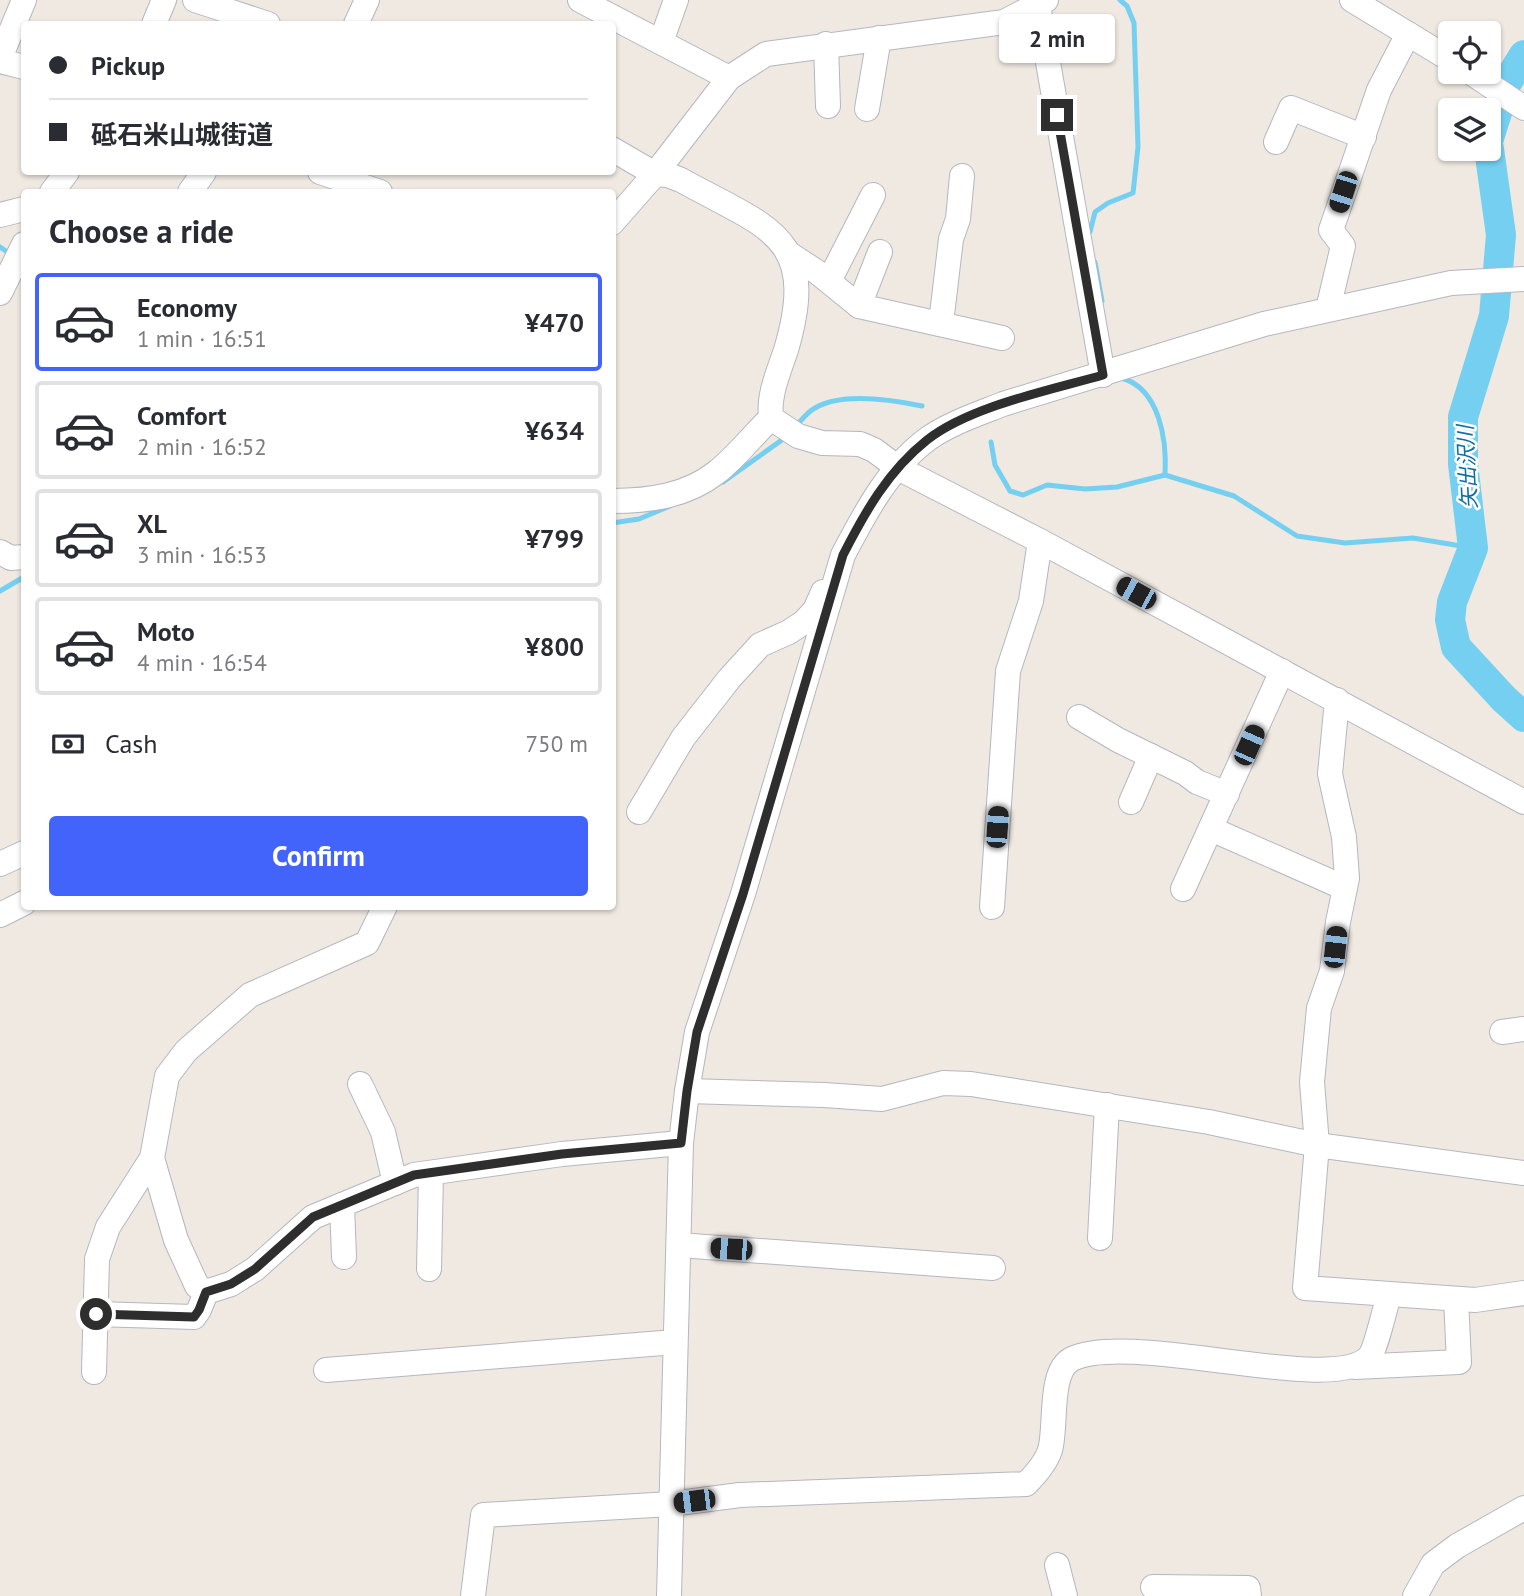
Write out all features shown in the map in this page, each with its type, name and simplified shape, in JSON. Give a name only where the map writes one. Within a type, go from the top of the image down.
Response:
[{"type":"street","points":[[21,67],[0,59],[24,0]]},
{"type":"street","points":[[155,21],[164,0]]},
{"type":"street","points":[[195,0],[259,21]]},
{"type":"street","points":[[357,21],[367,0]]},
{"type":"street","points":[[580,0],[729,78]]},
{"type":"street","points":[[661,42],[676,0]]},
{"type":"street","points":[[1352,0],[1438,52]]},
{"type":"street","points":[[616,218],[655,174],[729,78],[765,54],[1004,22],[1029,4],[1103,375]]},
{"type":"street","points":[[1328,309],[1343,246],[1331,230],[1378,90],[1408,34]]},
{"type":"street","points":[[867,109],[879,38]]},
{"type":"street","points":[[826,44],[828,106]]},
{"type":"street","points":[[1489,84],[1521,106]]},
{"type":"street","points":[[1276,142],[1291,108],[1364,137]]},
{"type":"street","points":[[616,151],[655,174],[681,180],[762,225],[780,239],[797,276],[798,299],[769,405],[771,418],[798,436],[821,443],[860,444],[874,450],[898,468],[1040,541],[1524,802]]},
{"type":"street","points":[[328,175],[367,189]]},
{"type":"street","points":[[942,323],[951,239],[958,219],[962,176]]},
{"type":"street","points":[[829,281],[873,195]]},
{"type":"street","points":[[0,215],[21,210]]},
{"type":"street","points":[[0,293],[21,250]]},
{"type":"street","points":[[859,306],[880,252]]},
{"type":"street","points":[[788,253],[859,306],[1002,338]]},
{"type":"street","points":[[669,1596],[681,1143],[697,1032],[743,894],[843,555],[868,506],[898,468],[929,439],[965,419],[1003,404],[1264,324],[1451,283],[1524,279]]},
{"type":"street","points":[[616,501],[658,499],[701,482],[717,472],[771,418]]},
{"type":"street","points":[[992,907],[1008,671],[1031,601],[1040,541]]},
{"type":"street","points":[[0,552],[11,558],[21,557]]},
{"type":"street","points":[[639,812],[683,738],[729,679],[760,645],[804,622],[816,610],[822,593],[829,584],[834,584]]},
{"type":"street","points":[[1183,889],[1282,671]]},
{"type":"street","points":[[1337,700],[1330,774],[1344,837],[1347,878],[1332,971],[1319,1008],[1312,1082],[1317,1145],[1305,1288],[1475,1300],[1524,1293]]},
{"type":"street","points":[[1079,717],[1197,782],[1227,794]]},
{"type":"street","points":[[1131,802],[1151,756]]},
{"type":"street","points":[[1211,829],[1345,888]]},
{"type":"street","points":[[0,864],[21,854]]},
{"type":"street","points":[[0,915],[21,904]]},
{"type":"street","points":[[94,1372],[97,1259],[108,1227],[152,1158],[167,1076],[186,1051],[250,995],[367,943],[383,910]]},
{"type":"street","points":[[687,1091],[824,1095],[881,1100],[943,1083],[971,1084],[1209,1122],[1317,1145],[1524,1173]]},
{"type":"street","points":[[360,1084],[383,1132],[395,1183]]},
{"type":"street","points":[[1100,1238],[1107,1105]]},
{"type":"street","points":[[206,1292],[231,1284],[255,1269],[313,1217],[414,1175],[562,1154],[681,1143]]},
{"type":"street","points":[[152,1158],[176,1240],[197,1286],[206,1292]]},
{"type":"street","points":[[429,1269],[431,1173]]},
{"type":"street","points":[[342,1205],[344,1257]]},
{"type":"street","points":[[679,1245],[993,1268]]},
{"type":"street","points":[[96,1314],[194,1317],[206,1292]]},
{"type":"street","points":[[1355,1367],[1371,1355],[1389,1295]]},
{"type":"street","points":[[473,1596],[484,1515],[671,1504],[740,1495],[1026,1484],[1040,1470],[1050,1450],[1058,1377],[1069,1360],[1095,1351],[1144,1353],[1315,1370],[1459,1362],[1456,1299]]},
{"type":"street","points":[[326,1370],[675,1342]]},
{"type":"street","points":[[1415,1596],[1433,1564],[1457,1546],[1524,1508]]},
{"type":"street","points":[[1057,1565],[1065,1596]]},
{"type":"street","points":[[1153,1587],[1248,1588],[1249,1596]]},
{"type":"waterway","points":[[1090,232],[1095,212],[1108,203],[1133,193],[1138,147],[1134,23],[1127,6],[1120,0]]},
{"type":"waterway","name":"矢出沢川","points":[[1501,100],[1506,84],[1524,55]]},
{"type":"waterway","name":"矢出沢川","points":[[1491,161],[1501,235],[1494,316],[1463,417],[1463,464],[1473,548],[1452,602],[1450,620],[1456,647],[1524,717]]},
{"type":"waterway","points":[[0,247],[12,255]]},
{"type":"waterway","points":[[1095,262],[1102,301]]},
{"type":"waterway","points":[[1121,378],[1134,384],[1153,404],[1162,432],[1165,475]]},
{"type":"waterway","points":[[795,427],[812,410],[839,400],[883,400],[922,406]]},
{"type":"waterway","points":[[723,482],[786,437]]},
{"type":"waterway","points":[[991,442],[995,465],[1010,491],[1023,495],[1047,485],[1085,489],[1117,487],[1165,475],[1234,496],[1297,536],[1345,543],[1413,538],[1473,548]]},
{"type":"waterway","points":[[616,522],[639,519],[670,506]]},
{"type":"waterway","points":[[0,591],[21,579]]},
{"type":"route","points":[[96,1314],[194,1317],[206,1292],[231,1284],[255,1269],[313,1217],[414,1175],[562,1154],[681,1143],[697,1032],[743,894],[843,555],[868,506],[898,468],[929,439],[965,419],[1003,404],[1103,375],[1057,115]]}]
